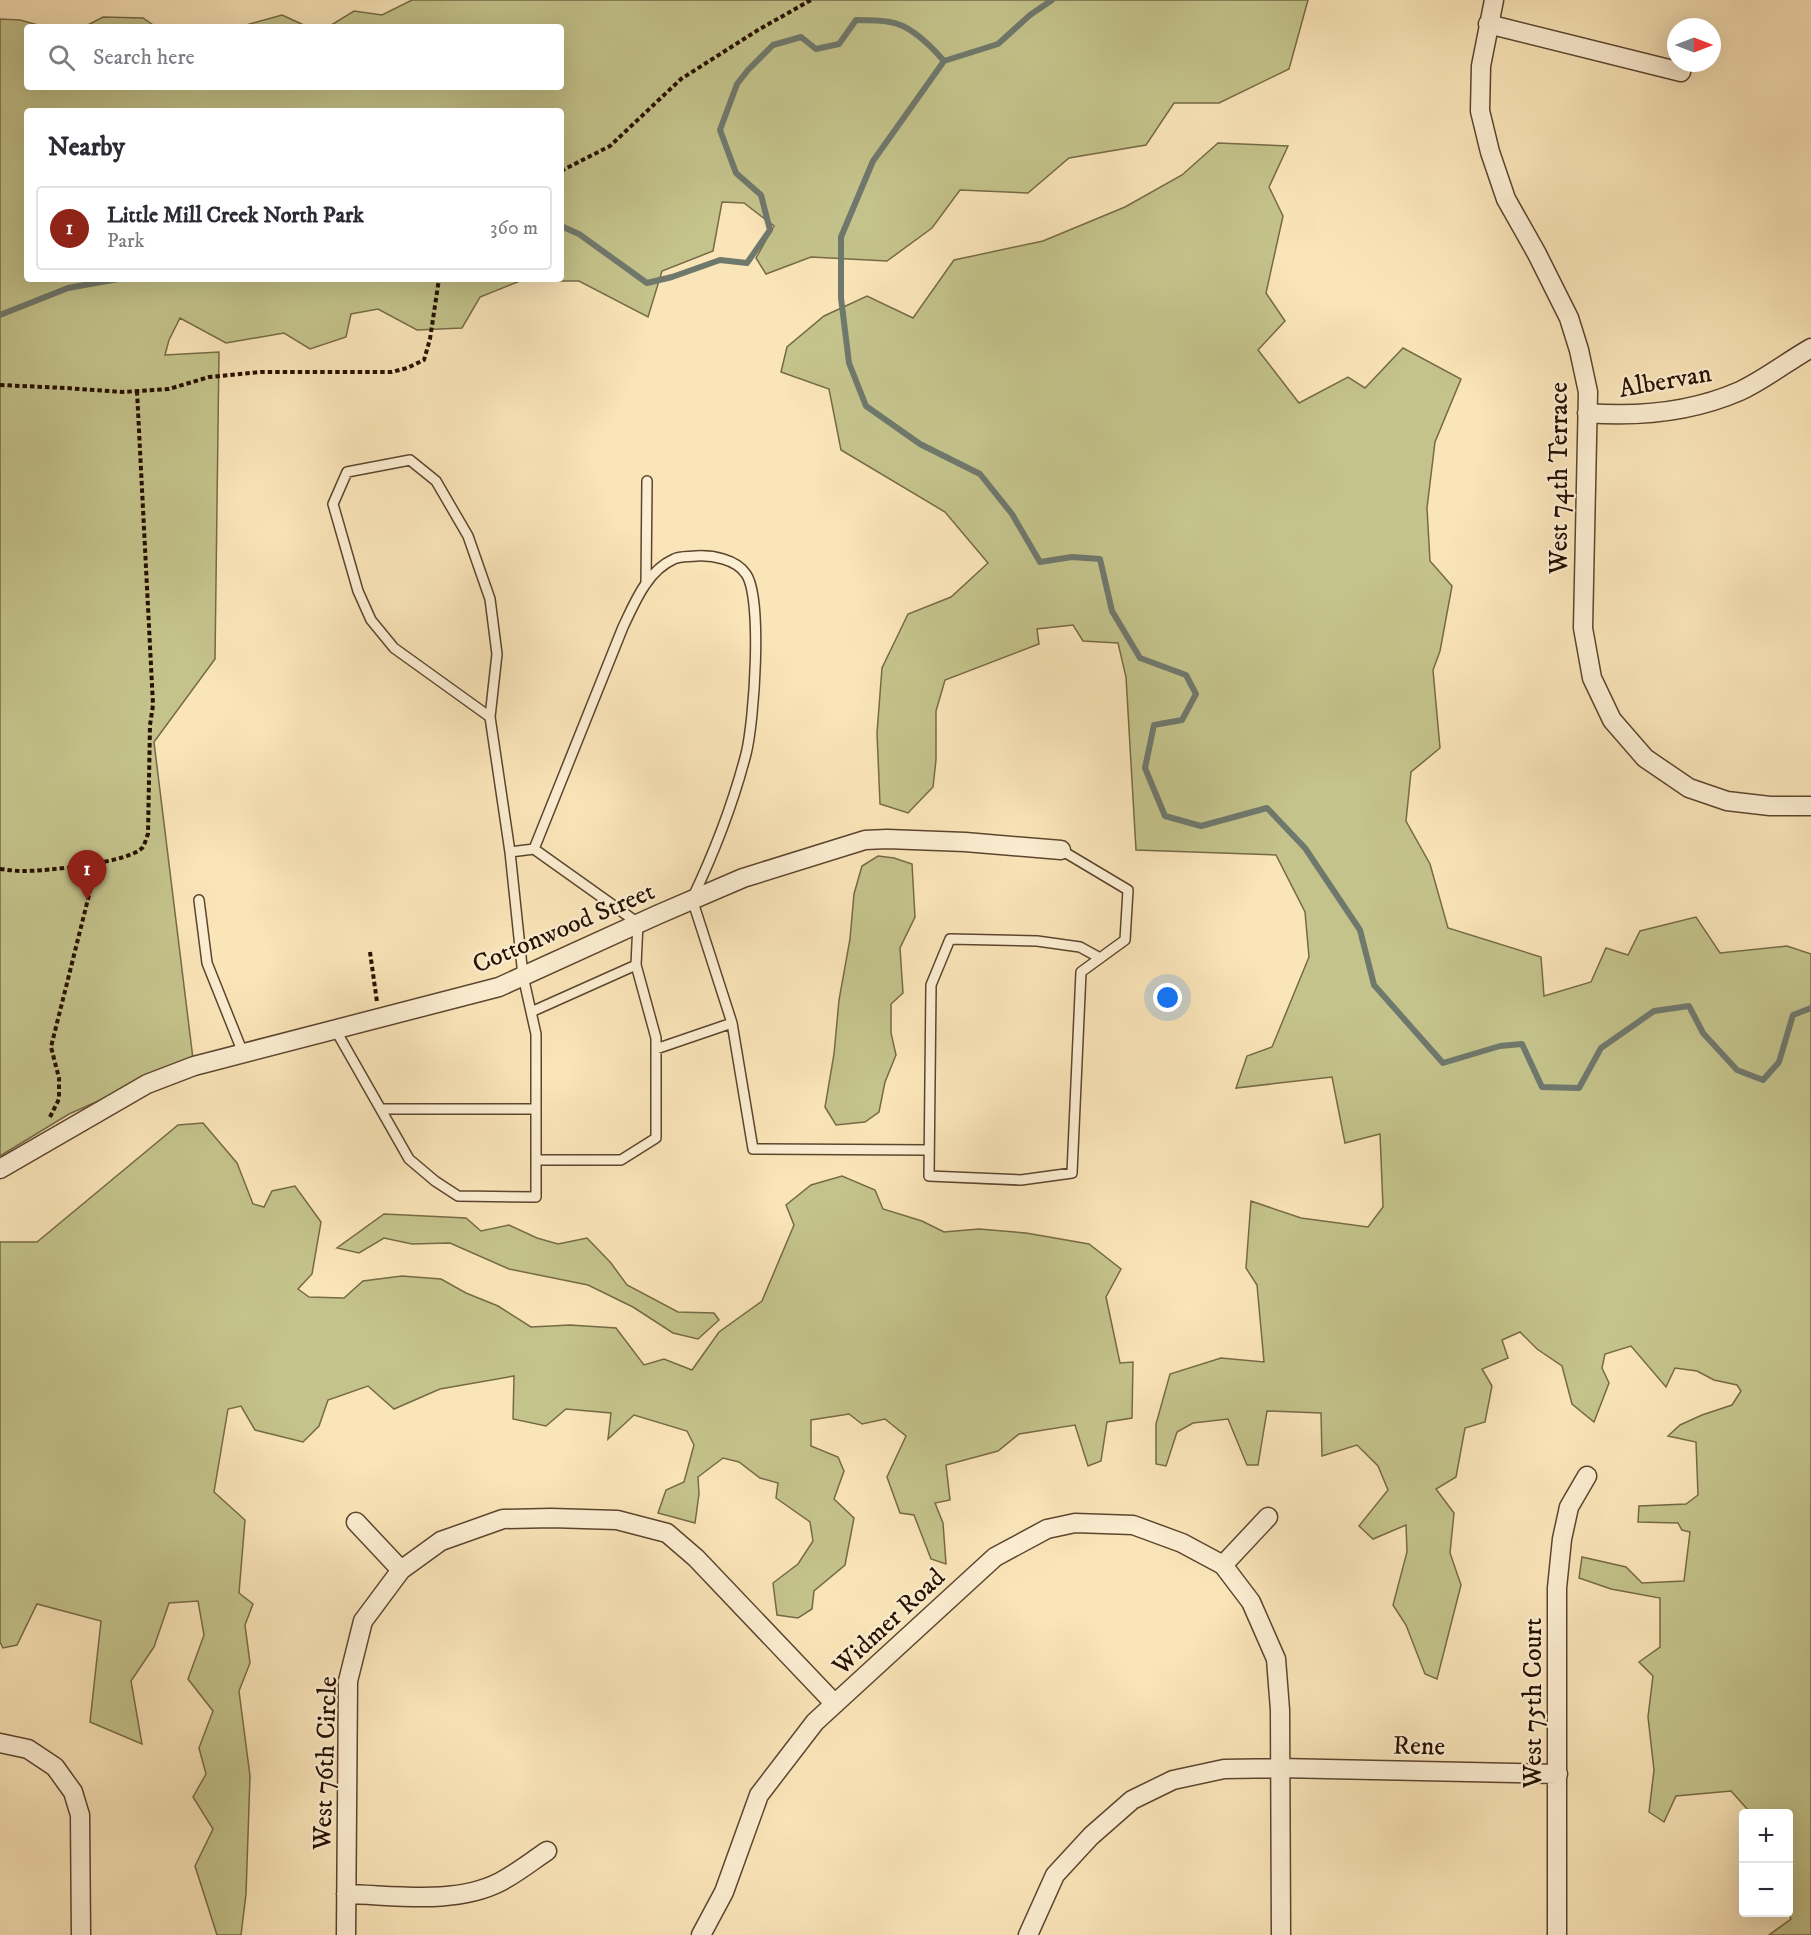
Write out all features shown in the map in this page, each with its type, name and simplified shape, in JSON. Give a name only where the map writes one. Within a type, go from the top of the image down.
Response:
[{"type":"street","name":"West 74th Terrace","points":[[1494,0],[1481,66],[1480,111],[1490,152],[1506,199],[1569,318],[1586,381],[1583,628],[1592,678],[1612,720],[1645,758],[1689,788],[1727,801],[1770,806],[1811,806]]},
{"type":"street","points":[[1488,24],[1667,69]]},
{"type":"street","name":"Albervan","points":[[1587,413],[1620,415],[1663,412],[1707,403],[1742,390],[1811,348]]},
{"type":"street","name":"Cottonwood Street","points":[[0,1169],[147,1084],[194,1066],[499,987],[743,878],[865,840],[965,842],[1061,850]]},
{"type":"street","name":"West 75th Court","points":[[1557,1935],[1557,1588],[1562,1539],[1569,1507],[1587,1476]]},
{"type":"street","points":[[1223,1564],[1268,1517]]},
{"type":"street","name":"West 76th Circle","points":[[346,1935],[348,1682],[363,1621],[401,1570],[441,1541],[503,1519],[617,1520],[668,1533],[696,1558],[835,1704]]},
{"type":"street","points":[[356,1522],[401,1570]]},
{"type":"street","name":"Widmer Road","points":[[700,1935],[724,1892],[759,1795],[815,1722],[995,1557],[1047,1529],[1076,1523],[1133,1526],[1182,1543],[1223,1564],[1251,1602],[1276,1659],[1280,1710],[1281,1935]]},
{"type":"street","points":[[0,1743],[28,1749],[55,1767],[72,1792],[80,1815],[81,1935]]},
{"type":"street","name":"Rene","points":[[1028,1935],[1055,1875],[1091,1836],[1132,1800],[1173,1780],[1224,1769],[1280,1768],[1558,1774]]},
{"type":"street","points":[[346,1894],[448,1897],[473,1893],[500,1882],[547,1851]]},
{"type":"lane","points":[[335,1029],[409,1159],[435,1181],[458,1196],[536,1197],[536,1034],[523,976],[510,852],[490,717],[497,654],[490,600],[468,536],[436,481],[410,460],[347,472],[333,504],[358,591],[371,620],[394,648],[490,717]]},
{"type":"lane","points":[[646,585],[647,481]]},
{"type":"lane","points":[[534,849],[623,627],[654,571],[675,558],[703,556],[729,560],[746,574],[754,598],[755,678],[747,752],[713,856],[692,899],[732,1023],[753,1149],[929,1150]]},
{"type":"lane","points":[[510,852],[534,849],[638,923],[636,965],[656,1038],[656,1138],[621,1160],[536,1160]]},
{"type":"lane","points":[[1061,850],[1128,890],[1125,940],[1081,972],[1072,1173],[1021,1180],[929,1176],[931,985],[950,939],[1037,941],[1080,947],[1100,958]]},
{"type":"lane","points":[[199,900],[207,963],[243,1053]]},
{"type":"lane","points":[[531,1012],[636,965]]},
{"type":"lane","points":[[656,1049],[732,1023]]},
{"type":"lane","points":[[381,1109],[536,1109]]},
{"type":"path","points":[[564,169],[610,146],[681,79],[758,30],[811,0]]},
{"type":"path","points":[[0,385],[122,392],[169,389],[209,377],[261,372],[392,372],[423,360],[430,339],[439,282]]},
{"type":"path","points":[[0,869],[22,871],[59,869],[132,855],[143,847],[148,834],[150,725],[153,705],[137,391]]},
{"type":"path","points":[[45,1121],[52,1115],[59,1100],[59,1078],[51,1047],[97,863]]},
{"type":"path","points":[[370,952],[380,1018]]},
{"type":"shaded area","points":[[412,0],[1308,0],[1289,69],[1219,103],[1174,103],[1146,145],[1069,158],[1028,193],[960,190],[932,228],[887,261],[811,257],[766,274],[756,258],[774,226],[744,203],[722,202],[713,251],[662,271],[648,317],[579,281],[564,281],[564,108],[24,108],[24,282],[518,282],[480,297],[462,328],[417,330],[378,309],[351,314],[346,337],[310,349],[284,333],[226,343],[180,318],[169,340],[165,355],[219,352],[215,659],[154,742],[193,1059],[69,1114],[0,1156],[0,19],[20,20],[34,24],[24,24],[24,90],[564,90],[564,24],[333,24],[354,11],[382,15]]},
{"type":"shaded area","points":[[282,15],[302,24],[250,24]]},
{"type":"shaded area","points":[[103,17],[143,18],[152,24],[90,24]]},
{"type":"shaded area","points":[[1218,143],[1288,146],[1269,187],[1283,216],[1266,293],[1285,321],[1258,350],[1299,403],[1348,377],[1365,388],[1403,348],[1461,379],[1435,442],[1427,508],[1430,561],[1452,586],[1440,651],[1433,670],[1440,748],[1411,772],[1406,821],[1430,864],[1448,928],[1541,957],[1544,996],[1591,982],[1606,948],[1628,955],[1640,931],[1696,917],[1720,953],[1787,946],[1811,954],[1811,1935],[1769,1935],[1793,1917],[1793,1809],[1747,1809],[1731,1791],[1676,1796],[1664,1822],[1649,1812],[1654,1770],[1648,1717],[1653,1676],[1639,1662],[1660,1647],[1660,1598],[1611,1589],[1579,1578],[1582,1557],[1626,1567],[1642,1583],[1684,1581],[1690,1532],[1682,1530],[1678,1523],[1638,1522],[1639,1506],[1686,1504],[1698,1495],[1696,1442],[1668,1436],[1680,1425],[1732,1405],[1741,1391],[1737,1385],[1714,1380],[1697,1371],[1675,1368],[1666,1387],[1631,1346],[1605,1354],[1602,1368],[1609,1383],[1594,1422],[1572,1404],[1562,1366],[1537,1349],[1520,1332],[1502,1340],[1508,1358],[1482,1369],[1492,1386],[1485,1422],[1465,1428],[1456,1477],[1436,1489],[1454,1513],[1450,1553],[1461,1585],[1437,1679],[1425,1674],[1406,1625],[1393,1605],[1407,1552],[1406,1525],[1373,1539],[1359,1526],[1388,1490],[1378,1466],[1357,1445],[1322,1456],[1321,1413],[1267,1411],[1258,1465],[1247,1465],[1228,1419],[1193,1423],[1177,1432],[1166,1466],[1156,1464],[1156,1424],[1170,1374],[1221,1358],[1264,1362],[1257,1285],[1246,1268],[1251,1201],[1301,1218],[1368,1227],[1383,1207],[1380,1134],[1345,1143],[1332,1077],[1236,1088],[1247,1056],[1272,1047],[1309,957],[1305,912],[1276,855],[1136,850],[1126,677],[1118,643],[1083,641],[1073,625],[1037,629],[1039,644],[945,680],[936,711],[936,760],[933,787],[908,813],[880,804],[877,733],[882,668],[908,614],[951,597],[988,563],[945,512],[841,450],[829,389],[781,372],[787,347],[824,316],[867,296],[913,318],[954,260],[1043,241],[1125,207],[1182,175]]},
{"type":"shaded area","points":[[878,856],[912,864],[915,917],[900,948],[903,993],[891,1004],[891,1033],[896,1055],[885,1082],[879,1112],[865,1122],[836,1125],[825,1107],[834,1054],[839,1000],[850,939],[854,894],[862,866]]},
{"type":"shaded area","points":[[203,1123],[237,1163],[253,1204],[264,1207],[272,1191],[295,1186],[321,1222],[312,1274],[298,1289],[309,1297],[344,1298],[363,1281],[402,1276],[441,1279],[466,1293],[498,1306],[531,1327],[570,1325],[616,1328],[644,1365],[664,1359],[692,1370],[719,1332],[762,1301],[794,1225],[786,1205],[811,1185],[842,1176],[875,1190],[883,1209],[922,1221],[944,1232],[979,1229],[1026,1233],[1089,1244],[1121,1269],[1106,1297],[1120,1363],[1133,1362],[1132,1418],[1107,1422],[1101,1461],[1088,1466],[1075,1425],[1019,1434],[998,1451],[946,1465],[950,1500],[935,1503],[943,1523],[946,1564],[931,1559],[914,1515],[900,1513],[887,1477],[906,1436],[885,1419],[862,1424],[849,1414],[811,1420],[811,1446],[838,1457],[844,1471],[834,1499],[854,1518],[845,1565],[814,1591],[812,1609],[798,1618],[777,1615],[773,1583],[798,1564],[813,1541],[810,1522],[776,1498],[778,1483],[760,1478],[739,1462],[723,1458],[698,1477],[699,1494],[695,1523],[658,1513],[666,1490],[684,1482],[694,1445],[687,1431],[634,1415],[608,1439],[611,1413],[566,1409],[546,1426],[513,1419],[514,1376],[440,1389],[394,1409],[368,1386],[328,1400],[319,1426],[303,1442],[255,1430],[241,1406],[228,1409],[214,1492],[245,1520],[239,1593],[253,1604],[245,1625],[250,1663],[239,1691],[250,1776],[246,1894],[241,1935],[217,1935],[195,1866],[213,1829],[193,1797],[206,1774],[199,1748],[213,1711],[188,1679],[204,1635],[198,1601],[169,1603],[154,1647],[131,1681],[142,1744],[90,1722],[101,1621],[37,1604],[17,1645],[3,1648],[0,1642],[0,1242],[37,1242],[178,1125]]},
{"type":"shaded area","points":[[384,1214],[466,1218],[481,1231],[509,1225],[537,1238],[558,1244],[587,1238],[611,1263],[627,1285],[678,1312],[714,1313],[719,1320],[698,1339],[673,1333],[633,1307],[588,1285],[509,1269],[450,1243],[412,1244],[384,1238],[359,1253],[337,1248]]},
{"type":"waterway","points":[[564,227],[579,234],[647,283],[720,260],[747,263],[770,230],[761,195],[736,173],[720,130],[737,84],[773,45],[801,37],[816,49],[839,44],[856,20],[882,21],[898,24],[913,32],[944,61],[998,44],[1030,15],[1052,0]]},
{"type":"waterway","points":[[944,61],[873,161],[841,237],[841,298],[849,363],[866,406],[920,444],[980,474],[1012,514],[1040,562],[1072,557],[1100,559],[1112,611],[1140,658],[1186,675],[1196,694],[1182,720],[1154,725],[1145,768],[1165,816],[1201,826],[1267,808],[1305,848],[1360,930],[1374,985],[1443,1063],[1500,1046],[1522,1044],[1542,1087],[1579,1088],[1601,1048],[1654,1011],[1689,1006],[1703,1033],[1737,1070],[1763,1080],[1779,1062],[1793,1015],[1811,1008]]},
{"type":"waterway","points":[[0,315],[68,288],[101,282]]},
{"type":"place","name":"Little Mill Creek North Park","points":[[87,900]]}]
